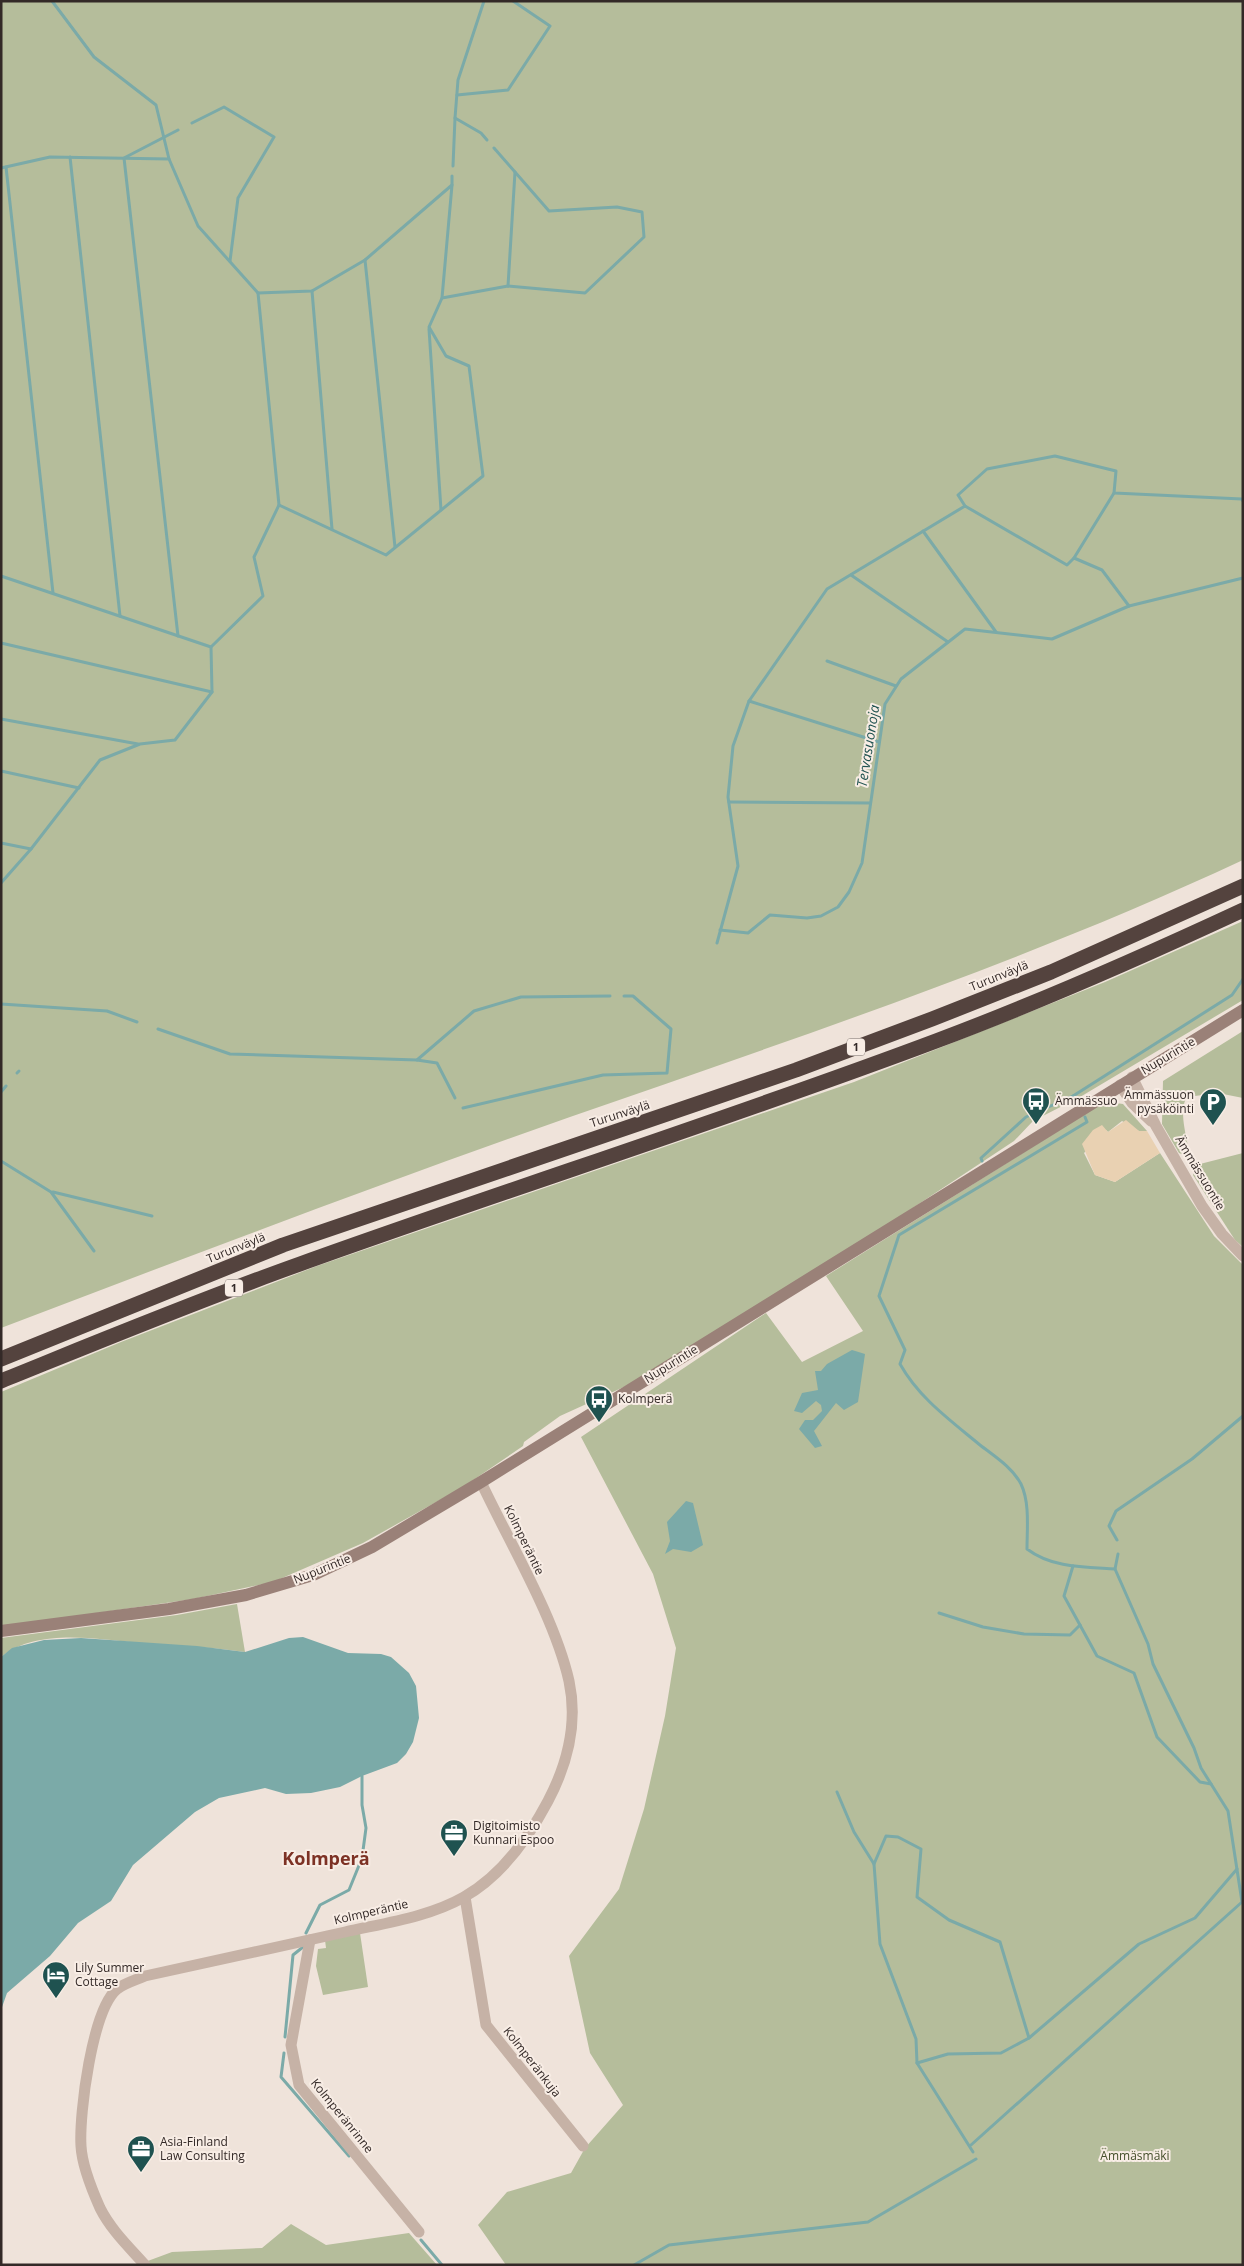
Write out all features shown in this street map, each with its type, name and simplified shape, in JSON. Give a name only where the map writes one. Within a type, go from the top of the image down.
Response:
[{"type":"highway","name":"Turunväylä","points":[[1,1359],[283,1245],[796,1070],[932,1019],[1051,972],[1243,886]]},
{"type":"highway","name":"1","points":[[1,1381],[145,1322],[296,1265],[806,1089],[939,1040],[1060,992],[1243,910]]},
{"type":"main road","name":"Nupurintie","points":[[1,1631],[178,1608],[246,1596],[313,1575],[372,1547],[481,1482],[1243,1010]]},
{"type":"street","name":"Ämmässuontie","points":[[1132,1077],[1156,1126],[1222,1234],[1243,1256]]},
{"type":"street","name":"Ämmässuontie","points":[[1120,1085],[1132,1103],[1156,1126]]},
{"type":"street","name":"Kolmperäntie","points":[[145,2265],[117,2234],[101,2209],[81,2148],[81,2119],[88,2066],[99,2024],[109,2000],[117,1989],[145,1976],[419,1915],[464,1897],[492,1874],[533,1828],[565,1762],[573,1729],[569,1682],[554,1633],[481,1482]]},
{"type":"street","name":"Kolmperänkuja","points":[[464,1897],[486,2025],[583,2146]]},
{"type":"street","name":"Kolmperänrinne","points":[[310,1940],[291,2045],[299,2085],[419,2232]]},
{"type":"green space","points":[[1,1],[1243,1],[1243,860],[1078,932],[910,997],[427,1168],[1,1328]]},
{"type":"green space","points":[[1243,921],[1243,1000],[1080,1097],[1033,1121],[1014,1141],[896,1219],[626,1386],[560,1416],[524,1442],[523,1446],[463,1487],[363,1543],[273,1582],[193,1599],[1,1627],[1,1392],[121,1342],[317,1266],[854,1082],[1105,982]]},
{"type":"green space","points":[[1243,1031],[1243,1098],[1218,1093],[1187,1097],[1184,1102],[1183,1116],[1189,1152],[1184,1155],[1179,1153],[1162,1124],[1163,1081]]},
{"type":"green space","name":"Ämmäsmäki","points":[[1109,1102],[1123,1104],[1147,1131],[1139,1131],[1122,1121],[1108,1132],[1106,1130],[1084,1153],[1095,1175],[1115,1182],[1160,1153],[1214,1236],[1243,1265],[1243,2265],[506,2265],[478,2225],[507,2192],[571,2173],[585,2148],[623,2105],[590,2053],[569,1956],[619,1889],[644,1809],[665,1716],[676,1648],[653,1574],[581,1437],[766,1313],[802,1362],[863,1331],[826,1276],[1098,1106]]},
{"type":"green space","points":[[1243,1153],[1243,1247],[1235,1240],[1193,1175],[1194,1169],[1200,1164]]},
{"type":"green space","points":[[237,1604],[245,1652],[192,1646],[67,1638],[32,1642],[15,1648],[1,1657],[1,1638],[177,1615]]},
{"type":"green space","points":[[360,1933],[368,1987],[323,1995],[316,1966],[318,1949],[326,1948],[325,1940]]},
{"type":"green space","points":[[291,2224],[326,2245],[409,2233],[437,2265],[148,2265],[145,2262],[172,2252],[262,2248]]},
{"type":"sand","points":[[1126,1120],[1139,1131],[1147,1131],[1160,1153],[1115,1182],[1095,1175],[1082,1144],[1093,1130],[1102,1125],[1108,1132]]},
{"type":"water","points":[[852,1350],[865,1354],[858,1402],[844,1410],[836,1403],[814,1431],[822,1446],[815,1448],[799,1429],[805,1420],[813,1420],[822,1411],[821,1405],[816,1401],[802,1413],[794,1411],[802,1393],[818,1390],[815,1371],[821,1371],[827,1364]]},
{"type":"water","points":[[686,1501],[693,1503],[703,1545],[691,1552],[673,1549],[665,1554],[670,1541],[667,1522]]},
{"type":"water","points":[[303,1637],[348,1653],[381,1654],[391,1657],[409,1673],[416,1686],[419,1718],[413,1742],[406,1754],[397,1763],[362,1776],[340,1787],[311,1793],[286,1794],[265,1788],[219,1798],[195,1812],[133,1865],[111,1901],[78,1923],[50,1956],[7,1993],[1,2010],[1,1657],[12,1648],[44,1640],[81,1638],[197,1646],[245,1652],[289,1638]]},
{"type":"waterway","points":[[52,1],[94,57],[156,105],[169,159]]},
{"type":"waterway","points":[[455,118],[458,80],[484,1]]},
{"type":"waterway","points":[[457,95],[508,90],[550,26],[513,1]]},
{"type":"waterway","points":[[192,123],[224,107],[274,137],[238,198],[230,261]]},
{"type":"waterway","points":[[453,166],[455,118],[481,133],[487,140]]},
{"type":"waterway","points":[[178,130],[124,158],[178,636]]},
{"type":"waterway","points":[[442,298],[508,286],[585,293],[644,237],[642,212],[617,207],[549,211],[494,148]]},
{"type":"waterway","points":[[1,168],[50,157],[169,159],[198,226],[258,293],[312,291],[365,260],[452,185],[442,298],[429,327],[446,356],[469,366],[483,476],[386,555],[279,505],[254,557],[263,596],[211,647]]},
{"type":"waterway","points":[[70,157],[120,616]]},
{"type":"waterway","points":[[6,167],[53,593]]},
{"type":"waterway","points":[[508,286],[515,172]]},
{"type":"waterway","points":[[452,176],[452,185]]},
{"type":"waterway","points":[[365,260],[395,547]]},
{"type":"waterway","points":[[312,291],[332,529]]},
{"type":"waterway","points":[[258,293],[279,505]]},
{"type":"waterway","points":[[429,329],[441,510]]},
{"type":"waterway","points":[[717,943],[738,866],[728,797],[733,746],[749,701],[827,589],[965,506],[958,495],[987,469],[1055,456],[1116,471],[1114,493],[1242,499],[1243,501]]},
{"type":"waterway","points":[[1074,558],[1114,493]]},
{"type":"waterway","points":[[965,506],[1067,565],[1074,558],[1102,570],[1129,606]]},
{"type":"waterway","points":[[923,531],[996,632]]},
{"type":"waterway","points":[[851,575],[948,642]]},
{"type":"waterway","points":[[1,576],[211,647],[212,692],[175,740],[140,744],[100,760],[31,849],[1,883]]},
{"type":"waterway","name":"Tervasuonoja","points":[[720,930],[748,933],[770,915],[807,918],[821,916],[838,907],[849,892],[862,863],[885,704],[901,679],[965,629],[1052,639],[1129,606],[1243,578]]},
{"type":"waterway","points":[[1,643],[212,692]]},
{"type":"waterway","points":[[827,661],[896,686]]},
{"type":"waterway","points":[[749,701],[879,742]]},
{"type":"waterway","points":[[1,719],[138,744]]},
{"type":"waterway","points":[[1,771],[79,788]]},
{"type":"waterway","points":[[729,802],[870,803]]},
{"type":"waterway","points":[[1,843],[31,849]]},
{"type":"waterway","points":[[982,1161],[981,1158],[1026,1117],[1073,1096],[1232,995],[1243,979]]},
{"type":"waterway","points":[[158,1029],[230,1054],[417,1060],[474,1011],[521,997],[610,996]]},
{"type":"waterway","points":[[463,1108],[603,1075],[667,1073],[671,1029],[633,996],[624,996]]},
{"type":"waterway","points":[[1,1004],[107,1011],[137,1022]]},
{"type":"waterway","points":[[417,1060],[437,1063],[455,1098]]},
{"type":"waterway","points":[[1,1092],[6,1086]]},
{"type":"waterway","points":[[1073,1096],[1077,1102]]},
{"type":"waterway","points":[[1085,1117],[1087,1122],[899,1235],[879,1296],[905,1350],[900,1364],[916,1387],[936,1408],[1013,1472],[1021,1484],[1027,1508],[1027,1549],[1047,1560],[1058,1563],[1080,1567],[1115,1569]]},
{"type":"waterway","points":[[1,1161],[51,1192],[94,1251]]},
{"type":"waterway","points":[[53,1192],[152,1216]]},
{"type":"waterway","points":[[1117,1540],[1109,1526],[1116,1511],[1192,1459],[1243,1416]]},
{"type":"waterway","points":[[971,2145],[1242,1902],[1228,1811],[1201,1768],[1194,1748],[1153,1664],[1148,1644],[1115,1569],[1118,1554]]},
{"type":"waterway","points":[[1073,1566],[1064,1596],[1097,1656],[1134,1673],[1157,1737],[1200,1782],[1211,1784]]},
{"type":"waterway","points":[[939,1613],[983,1627],[1024,1634],[1070,1635],[1080,1625]]},
{"type":"waterway","points":[[306,1933],[320,1905],[349,1890],[362,1858],[366,1828],[362,1805],[362,1776]]},
{"type":"waterway","points":[[837,1792],[854,1832],[874,1864],[880,1944],[916,2039],[917,2063],[973,2152]]},
{"type":"waterway","points":[[874,1864],[886,1836],[898,1837],[921,1849],[917,1897],[949,1920],[1000,1942],[1029,2038]]},
{"type":"waterway","points":[[917,2063],[948,2054],[1001,2053],[1029,2038],[1139,1944],[1195,1918],[1237,1869]]},
{"type":"waterway","points":[[285,2037],[293,1955],[303,1947]]},
{"type":"waterway","points":[[284,2053],[281,2077],[349,2156]]},
{"type":"waterway","points":[[634,2265],[669,2245],[868,2222],[976,2159]]},
{"type":"waterway","points":[[421,2240],[442,2265]]},
{"type":"place","name":"Ämmässuo","points":[[1036,1125]]},
{"type":"place","name":"Ämmässuon pysäköinti","points":[[1213,1126]]},
{"type":"place","name":"Kolmperä","points":[[599,1423]]},
{"type":"place","name":"Digitoimisto Kunnari Espoo","points":[[454,1857]]},
{"type":"place","name":"Lily Summer Cottage","points":[[56,1999]]},
{"type":"place","name":"Asia-Finland Law Consulting","points":[[141,2173]]},
{"type":"district","name":"Kolmperä","points":[[326,1859]]}]
